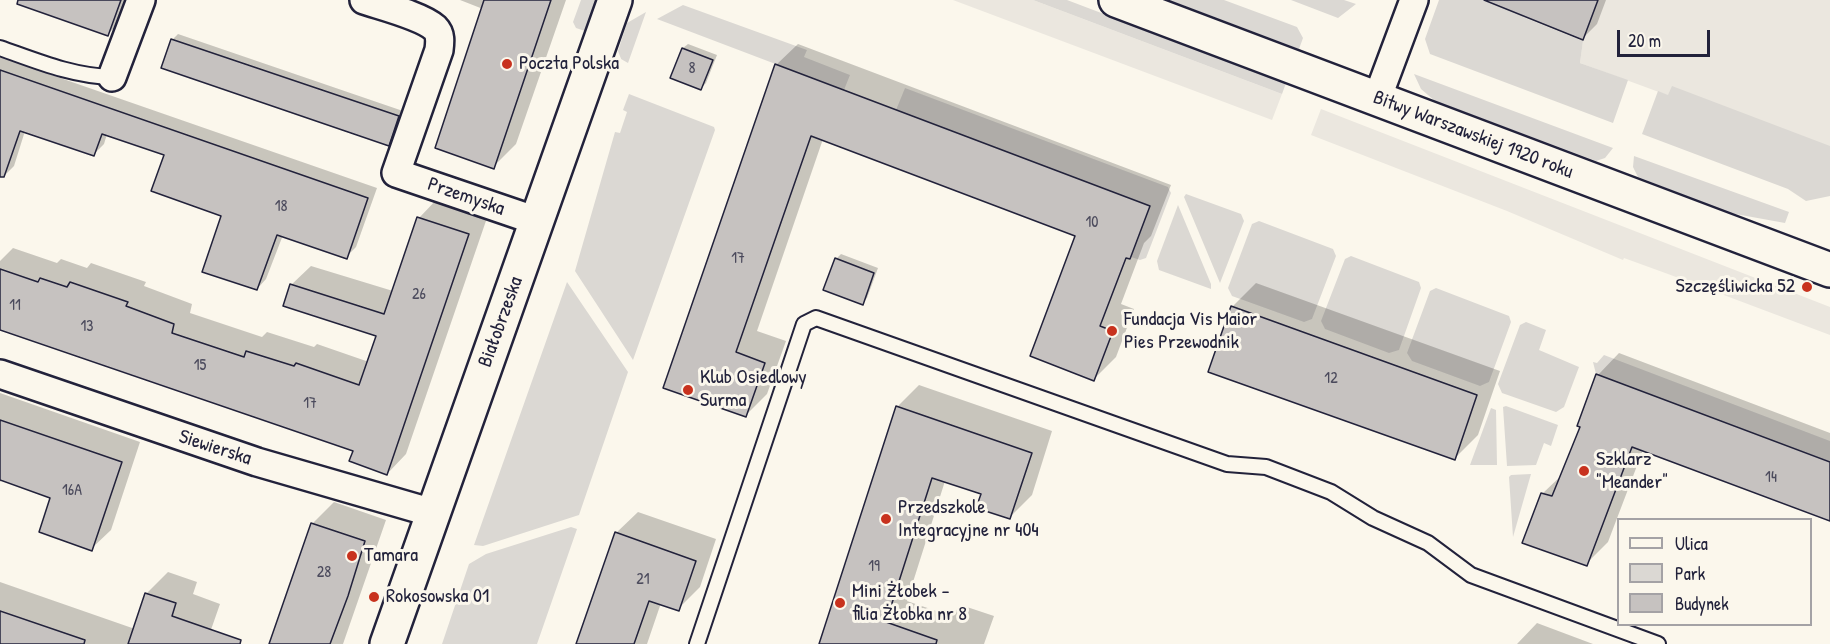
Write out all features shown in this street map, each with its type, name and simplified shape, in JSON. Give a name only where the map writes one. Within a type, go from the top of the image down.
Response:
[{"type":"main road","name":"Białobrzeska","points":[[387,644],[615,0]]},
{"type":"main road","name":"Bitwy Warszawskiej 1920 roku","points":[[1116,0],[1830,270]]},
{"type":"street","points":[[112,77],[141,0]]},
{"type":"street","name":"Przemyska","points":[[364,0],[425,22],[435,28],[440,40],[439,50],[396,173],[537,221]]},
{"type":"street","points":[[1377,99],[1412,7]]},
{"type":"street","name":"Siewierska","points":[[0,374],[257,462],[433,513]]},
{"type":"lane","points":[[0,48],[57,68],[92,76],[112,77]]},
{"type":"lane","points":[[697,644],[804,324],[816,318],[1227,464],[1266,467],[1331,492],[1373,519],[1428,543],[1453,564],[1471,575],[1658,644]]},
{"type":"shaded area","points":[[953,0],[1033,0],[1282,94],[1272,120]]},
{"type":"shaded area","points":[[1523,0],[1830,0],[1830,163],[1667,95],[1580,63],[1583,40],[1522,17]]},
{"type":"shaded area","points":[[1321,109],[1830,307],[1830,335],[1624,258],[1623,260],[1507,211],[1311,135]]},
{"type":"green space","points":[[581,0],[596,0],[585,31],[576,28],[573,22]]},
{"type":"green space","points":[[1033,0],[1067,0],[1286,83],[1282,94]]},
{"type":"green space","points":[[1169,0],[1224,0],[1297,27],[1303,38],[1299,49]]},
{"type":"green space","points":[[1291,0],[1344,0],[1356,4],[1338,18]]},
{"type":"green space","points":[[1439,0],[1523,0],[1523,17],[1583,41],[1580,63],[1628,80],[1613,123],[1430,54],[1425,39]]},
{"type":"green space","points":[[683,5],[807,50],[804,57],[850,75],[844,90],[657,19]]},
{"type":"green space","points":[[646,12],[628,63],[621,59],[618,51],[627,23]]},
{"type":"green space","points":[[1414,74],[1613,148],[1605,158],[1596,161],[1435,101],[1421,89]]},
{"type":"green space","points":[[1672,86],[1830,146],[1830,196],[1806,201],[1788,189],[1642,134],[1658,91],[1668,95]]},
{"type":"green space","points":[[905,88],[1168,187],[1171,193],[1146,258],[1140,260],[1131,257],[1150,206],[896,110]]},
{"type":"green space","points":[[629,94],[714,127],[715,130],[633,360],[575,271],[615,132],[620,133],[627,112],[623,110]]},
{"type":"green space","points":[[1634,156],[1789,212],[1785,223],[1730,213],[1638,177],[1633,167]]},
{"type":"green space","points":[[1186,194],[1241,214],[1244,221],[1220,283],[1184,197]]},
{"type":"green space","points":[[1178,205],[1211,284],[1211,289],[1159,270],[1157,261]]},
{"type":"green space","points":[[1259,221],[1333,249],[1336,256],[1312,319],[1304,322],[1232,296],[1228,288],[1252,224]]},
{"type":"green space","points":[[1351,256],[1419,282],[1421,288],[1399,350],[1389,353],[1325,329],[1321,321],[1345,259]]},
{"type":"green space","points":[[567,282],[628,372],[579,515],[483,546],[474,545]]},
{"type":"green space","points":[[1436,288],[1509,316],[1511,322],[1489,382],[1480,386],[1412,361],[1407,353],[1430,291]]},
{"type":"green space","points":[[1526,322],[1546,330],[1539,350],[1579,367],[1564,407],[1556,412],[1502,393],[1498,384],[1520,325]]},
{"type":"green space","points":[[1604,355],[1830,441],[1830,462],[1596,374],[1593,362],[1597,363]]},
{"type":"green space","points":[[1506,406],[1558,425],[1551,446],[1544,443],[1536,465],[1507,466],[1503,407]]},
{"type":"green space","points":[[1491,408],[1496,410],[1497,465],[1470,465]]},
{"type":"green space","points":[[1531,474],[1513,537],[1509,477]]},
{"type":"green space","points":[[571,527],[577,529],[537,644],[442,644],[469,564],[486,554]]},
{"type":"building","points":[[18,0],[121,0],[108,36],[17,4]]},
{"type":"building","points":[[484,0],[551,0],[494,169],[435,148]]},
{"type":"building","points":[[1484,0],[1598,0],[1583,40]]},
{"type":"building","points":[[171,39],[399,116],[389,146],[161,68]]},
{"type":"building","points":[[682,48],[713,60],[701,90],[670,78]]},
{"type":"building","points":[[775,64],[1150,206],[1130,259],[1126,258],[1100,326],[1113,331],[1094,381],[1030,356],[1075,236],[811,136],[736,352],[765,363],[746,417],[663,388]]},
{"type":"building","points":[[0,70],[368,198],[347,259],[277,235],[257,290],[202,272],[221,216],[151,191],[164,155],[102,134],[94,156],[20,131],[4,177],[0,177]]},
{"type":"building","points":[[417,217],[469,234],[387,475],[349,461],[353,451],[0,330],[0,269],[38,282],[40,278],[67,287],[70,282],[128,302],[126,306],[174,324],[172,333],[244,357],[246,351],[294,366],[296,363],[359,385],[376,336],[283,306],[290,284],[384,314]]},
{"type":"building","points":[[835,258],[874,273],[863,305],[823,290]]},
{"type":"building","points":[[1231,306],[1477,395],[1455,460],[1208,372]]},
{"type":"building","points":[[1596,374],[1830,462],[1830,521],[1632,447],[1587,566],[1522,543],[1541,493],[1552,496],[1580,427],[1577,426]]},
{"type":"building","points":[[896,406],[1032,453],[1010,519],[976,508],[981,494],[932,478],[886,622],[937,640],[936,644],[819,644]]},
{"type":"building","points":[[0,420],[122,462],[92,551],[39,532],[50,498],[0,480]]},
{"type":"building","points":[[311,523],[365,541],[348,596],[330,644],[269,644]]},
{"type":"building","points":[[615,532],[696,561],[679,611],[649,601],[634,644],[576,644]]},
{"type":"building","points":[[145,593],[176,603],[172,616],[241,640],[240,644],[128,644]]},
{"type":"building","points":[[0,611],[85,640],[84,644],[0,644]]},
{"type":"place","name":"Poczta Polska","points":[[507,64]]},
{"type":"place","name":"Szczęśliwicka 52","points":[[1807,287]]},
{"type":"place","name":"Fundacja Vis Maior Pies Przewodnik","points":[[1112,331]]},
{"type":"place","name":"Klub Osiedlowy Surma","points":[[688,390]]},
{"type":"place","name":"Szklarz \"Meander\"","points":[[1584,471]]},
{"type":"place","name":"Przedszkole Integracyjne nr 404","points":[[886,519]]},
{"type":"place","name":"Tamara","points":[[352,556]]},
{"type":"place","name":"Rokosowska 01","points":[[374,597]]},
{"type":"place","name":"Mini Żłobek - filia Żłobka nr 8","points":[[840,603]]}]
